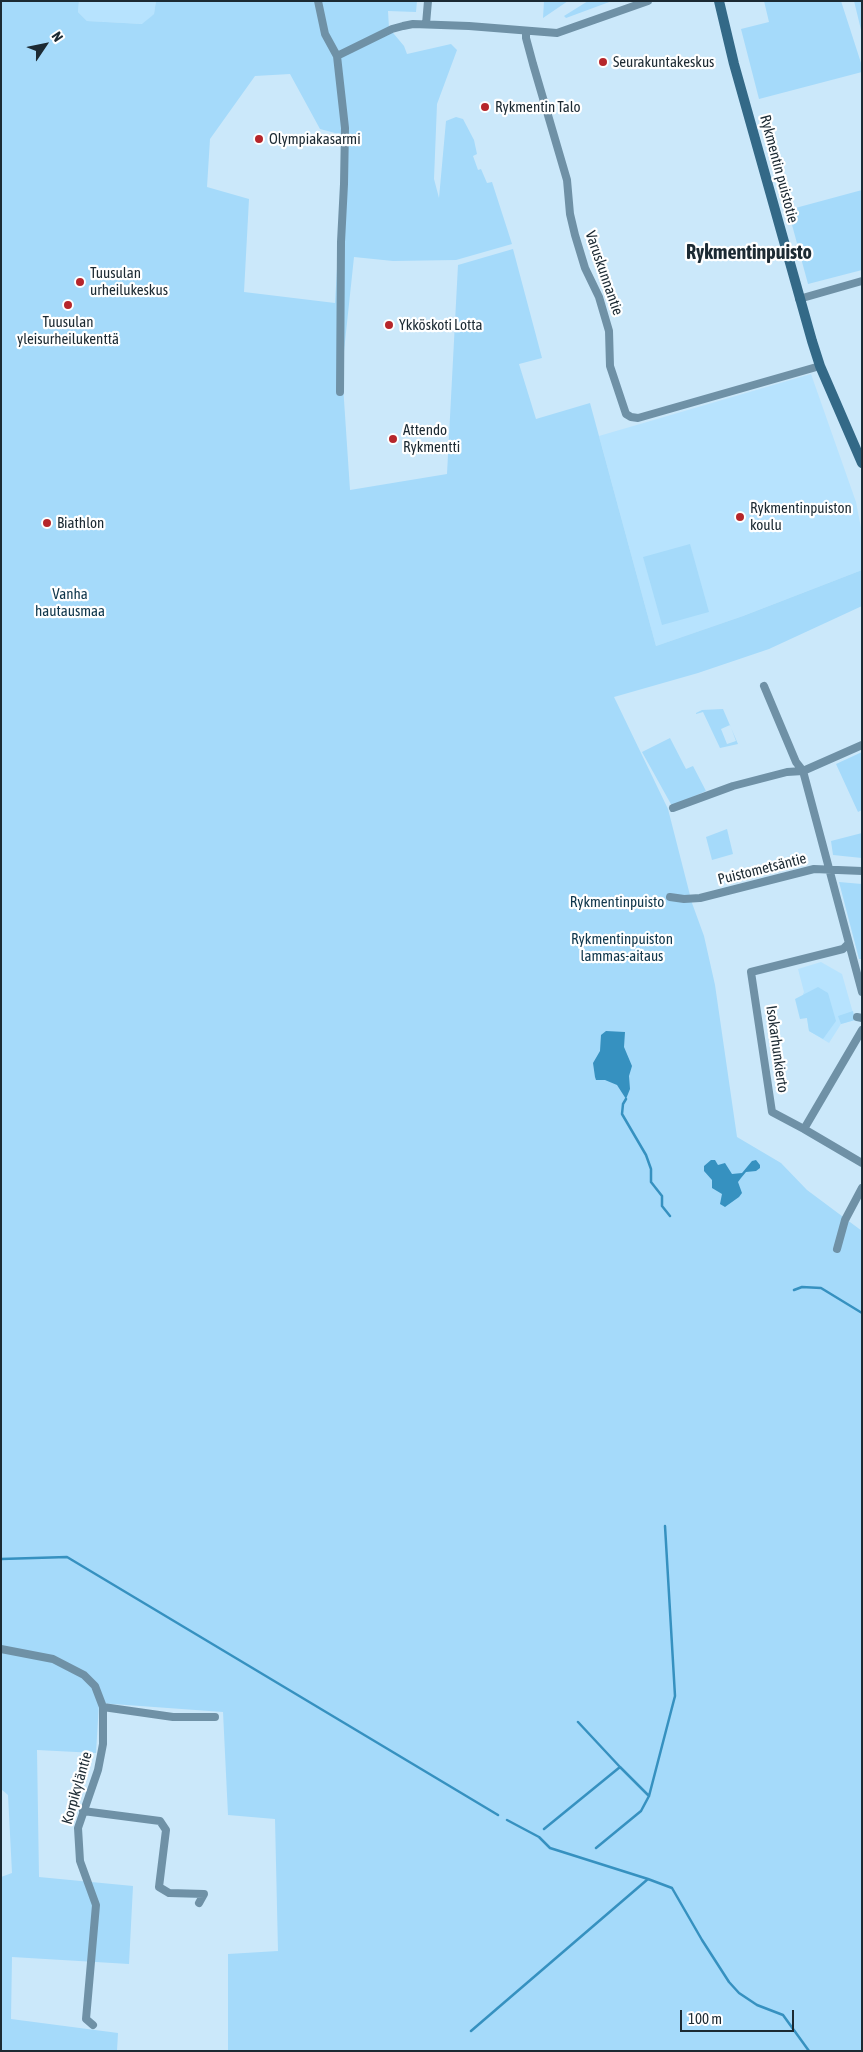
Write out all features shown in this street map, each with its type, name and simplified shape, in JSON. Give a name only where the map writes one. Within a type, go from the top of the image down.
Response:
[{"type":"street","points":[[318,1],[325,34],[330,48],[337,56],[345,142],[341,242],[340,392]]},
{"type":"street","points":[[426,24],[428,1]]},
{"type":"street","points":[[337,56],[392,29],[413,24],[557,33],[648,1]]},
{"type":"street","name":"Rykmentin puistotie","points":[[719,1],[734,64],[799,299],[820,366],[862,463]]},
{"type":"street","name":"Rykmentin puistotie","points":[[725,20],[729,1]]},
{"type":"street","name":"Varuskunnantie","points":[[526,32],[528,47],[567,180],[570,214],[575,235],[585,268],[599,297],[609,330],[610,366],[626,414],[638,418],[820,366]]},
{"type":"street","points":[[799,299],[862,281]]},
{"type":"street","points":[[764,686],[796,762],[803,771],[862,992]]},
{"type":"street","points":[[673,808],[733,786],[787,772],[803,771],[862,745]]},
{"type":"street","name":"Puistometsäntie","points":[[670,897],[684,899],[700,898],[814,869],[862,871]]},
{"type":"street","name":"Isokarhunkierto","points":[[804,1129],[772,1112],[751,972],[843,949],[848,944]]},
{"type":"street","points":[[861,1029],[804,1129],[862,1163]]},
{"type":"street","points":[[837,1249],[845,1220],[862,1188]]},
{"type":"street","name":"Korpikyläntie","points":[[1,1649],[53,1659],[84,1675],[95,1686],[103,1707],[103,1744],[98,1770],[78,1828],[80,1862],[96,1905],[86,2019],[92,2025]]},
{"type":"street","points":[[103,1707],[173,1717],[215,1717]]},
{"type":"street","points":[[84,1811],[160,1821],[166,1830],[159,1887],[169,1893],[204,1894],[200,1903]]},
{"type":"shaded area","points":[[79,1],[156,1],[154,14],[143,24],[87,21],[78,12]]},
{"type":"shaded area","name":"Rykmentinpuiston koulu","points":[[811,374],[856,502],[862,533],[862,570],[743,616],[656,646],[599,436]]},
{"type":"shaded area","points":[[821,962],[842,974],[855,1020],[841,1024],[829,1043],[809,1031],[804,992],[798,969]]},
{"type":"shaded area","points":[[606,1031],[625,1032],[624,1047],[632,1066],[629,1076],[630,1089],[626,1099],[617,1085],[605,1080],[596,1080],[595,1077],[593,1063],[600,1051],[601,1035]]},
{"type":"shaded area","points":[[711,1160],[715,1160],[718,1165],[725,1163],[732,1174],[742,1173],[752,1161],[756,1160],[760,1168],[756,1171],[746,1172],[738,1182],[742,1193],[725,1207],[720,1204],[722,1194],[712,1188],[712,1180],[704,1171],[704,1166]]},
{"type":"green space","points":[[1,1],[79,1],[78,12],[87,21],[142,24],[154,14],[156,1],[417,1],[416,12],[388,11],[389,28],[404,46],[407,54],[451,44],[457,50],[437,104],[434,179],[439,198],[446,121],[456,117],[463,119],[474,140],[477,154],[473,156],[478,170],[481,169],[487,183],[492,182],[512,244],[456,260],[393,261],[354,257],[342,370],[350,490],[447,474],[458,265],[513,249],[542,358],[519,364],[536,419],[590,403],[656,646],[743,616],[862,570],[862,606],[769,649],[698,673],[614,697],[668,809],[692,903],[704,936],[715,985],[737,1137],[781,1163],[807,1190],[862,1231],[862,2051],[228,2051],[228,1954],[278,1951],[275,1819],[228,1815],[223,1712],[99,1703],[96,1753],[37,1750],[39,1877],[133,1886],[129,1964],[12,1957],[11,2019],[118,2033],[117,2051],[1,2051],[1,1877],[12,1873],[8,1795],[1,1789]],"holes":[[[290,74],[320,129],[347,134],[344,147],[335,303],[244,292],[249,199],[207,187],[210,139],[255,76]]]},
{"type":"green space","points":[[544,1],[568,1],[543,18]]},
{"type":"green space","points":[[588,1],[612,1],[566,18],[564,16]]},
{"type":"green space","points":[[764,1],[841,1],[862,66],[862,72],[759,99],[741,29],[769,22]]},
{"type":"green space","points":[[854,1],[862,1],[862,34],[855,5]]},
{"type":"green space","points":[[862,190],[862,270],[808,284],[788,210]]},
{"type":"green space","points":[[690,544],[709,612],[662,625],[643,557]]},
{"type":"green space","points":[[723,709],[730,725],[721,729],[727,744],[736,741],[731,728],[738,744],[720,748],[703,712],[696,714],[702,710]]},
{"type":"green space","points":[[670,738],[686,769],[693,766],[706,791],[672,806],[642,752]]},
{"type":"green space","points":[[862,752],[862,810],[858,812],[836,764]]},
{"type":"green space","points":[[727,829],[733,854],[712,860],[706,837]]},
{"type":"green space","points":[[862,833],[862,858],[833,855],[831,841]]},
{"type":"green space","points":[[839,882],[862,884],[862,959],[859,959]]},
{"type":"green space","points":[[818,987],[828,993],[836,1021],[823,1039],[809,1031],[807,1018],[800,1019],[795,999]]},
{"type":"green space","points":[[853,1011],[855,1020],[841,1024],[838,1016]]},
{"type":"waterway","points":[[626,1099],[623,1104],[622,1114],[646,1155],[651,1169],[651,1182],[662,1196],[662,1206],[670,1216]]},
{"type":"waterway","points":[[794,1290],[802,1287],[821,1288],[862,1313]]},
{"type":"waterway","points":[[596,1848],[641,1811],[649,1796],[675,1696],[665,1526]]},
{"type":"waterway","points":[[1,1559],[67,1557],[498,1815]]},
{"type":"waterway","points":[[544,1829],[620,1767],[578,1722]]},
{"type":"waterway","points":[[620,1767],[649,1796]]},
{"type":"waterway","points":[[507,1820],[539,1837],[550,1848],[648,1879]]},
{"type":"waterway","points":[[471,2031],[648,1879],[672,1888],[702,1940],[729,1982],[739,1993],[757,2005],[783,2015],[809,2051]]},
{"type":"place","name":"Seurakuntakeskus","points":[[603,62]]},
{"type":"place","name":"Rykmentin Talo","points":[[485,107]]},
{"type":"place","name":"Olympiakasarmi","points":[[259,139]]},
{"type":"place","name":"Tuusulan urheilukeskus","points":[[80,282]]},
{"type":"place","name":"Tuusulan yleisurheilukenttä","points":[[68,305]]},
{"type":"place","name":"Ykköskoti Lotta","points":[[389,325]]},
{"type":"place","name":"Attendo Rykmentti","points":[[393,439]]},
{"type":"place","name":"Rykmentinpuiston koulu","points":[[740,517]]},
{"type":"place","name":"Biathlon","points":[[47,523]]},
{"type":"district","name":"Rykmentinpuisto","points":[[749,253]]},
{"type":"park label","name":"Vanha hautausmaa","points":[[70,602]]},
{"type":"park label","name":"Rykmentinpuiston lammas-aitaus","points":[[622,948]]}]
